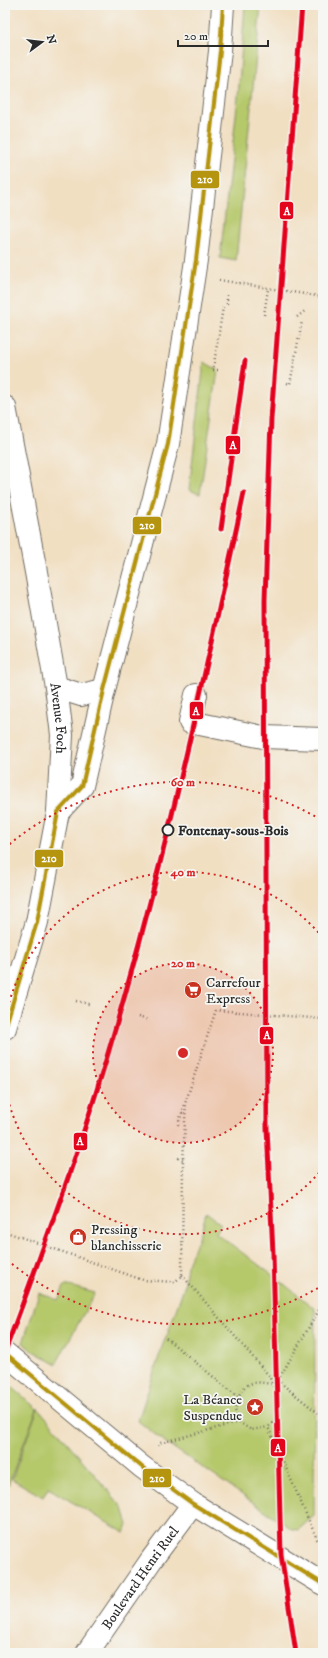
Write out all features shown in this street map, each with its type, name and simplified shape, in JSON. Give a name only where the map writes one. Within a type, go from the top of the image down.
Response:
[{"type":"street","points":[[58,812],[82,786],[104,690],[168,444],[196,260],[220,51],[223,5]]},
{"type":"street","name":"Avenue Foch","points":[[5,407],[56,687],[62,735],[58,812],[37,922],[5,1028]]},
{"type":"street","points":[[56,687],[81,694],[104,690]]},
{"type":"street","points":[[196,695],[190,722],[263,737],[323,739]]},
{"type":"street","points":[[5,1353],[142,1467],[193,1504],[323,1584]]},
{"type":"street","name":"Boulevard Henri Ruel","points":[[87,1653],[152,1559],[193,1504]]},
{"type":"path","points":[[213,279],[323,297]]},
{"type":"path","points":[[264,315],[268,289]]},
{"type":"path","points":[[226,295],[227,304]]},
{"type":"path","points":[[218,370],[213,370],[223,307]]},
{"type":"path","points":[[296,317],[306,310]]},
{"type":"path","points":[[287,383],[290,384],[302,321]]},
{"type":"path","points":[[76,1001],[89,1004]]},
{"type":"path","points":[[178,1125],[216,1010],[323,1019]]},
{"type":"path","points":[[138,1017],[148,1020]]},
{"type":"path","points":[[186,1102],[183,1160],[182,1275],[270,1377],[271,1384],[274,1387],[280,1406],[276,1420],[268,1428],[251,1430],[239,1422],[235,1410],[238,1397],[242,1388],[255,1382],[271,1384]]},
{"type":"path","points":[[178,1158],[183,1160]]},
{"type":"path","points":[[5,1227],[9,1233],[143,1280],[175,1282],[182,1275]]},
{"type":"path","points":[[274,1387],[322,1305],[323,1293]]},
{"type":"path","points":[[166,1338],[238,1397]]},
{"type":"path","points":[[277,1380],[318,1413]]},
{"type":"path","points":[[142,1467],[160,1443],[239,1422]]},
{"type":"path","points":[[268,1428],[317,1538],[323,1542]]},
{"type":"green space","points":[[245,5],[261,5],[236,261],[220,258],[238,97]]},
{"type":"green space","points":[[204,362],[218,370],[200,494],[189,490]]},
{"type":"green space","points":[[206,1213],[221,1224],[216,1233],[315,1309],[314,1516],[298,1530],[292,1529],[162,1440],[138,1421],[163,1344],[184,1287],[187,1266],[201,1232]]},
{"type":"green space","points":[[65,1285],[95,1293],[56,1364],[31,1350],[23,1343],[39,1293],[58,1300]]},
{"type":"green space","points":[[11,1386],[37,1409],[5,1493],[5,1401]]},
{"type":"green space","points":[[38,1408],[123,1508],[128,1525],[125,1533],[48,1488],[43,1497],[12,1479]]},
{"type":"transit line","name":"210","points":[[5,1028],[37,922],[58,812],[82,786],[104,690],[168,444],[196,260],[220,51],[223,5]]},
{"type":"transit line","name":"A","points":[[296,1653],[281,1554],[273,1253],[267,1128],[265,600],[271,419],[302,5]]},
{"type":"transit line","name":"A","points":[[221,529],[245,361]]},
{"type":"transit line","name":"A","points":[[5,1351],[75,1158],[96,1093],[139,945],[177,795],[244,493]]},
{"type":"transit line","name":"210","points":[[5,1353],[142,1467],[193,1504],[323,1584]]},
{"type":"place","name":"Fontenay-sous-Bois","points":[[168,830]]},
{"type":"place","name":"Carrefour Express","points":[[193,990]]},
{"type":"place","name":"Pressing blanchisserie","points":[[78,1237]]},
{"type":"place","name":"La Béance Suspendue","points":[[255,1407]]}]
